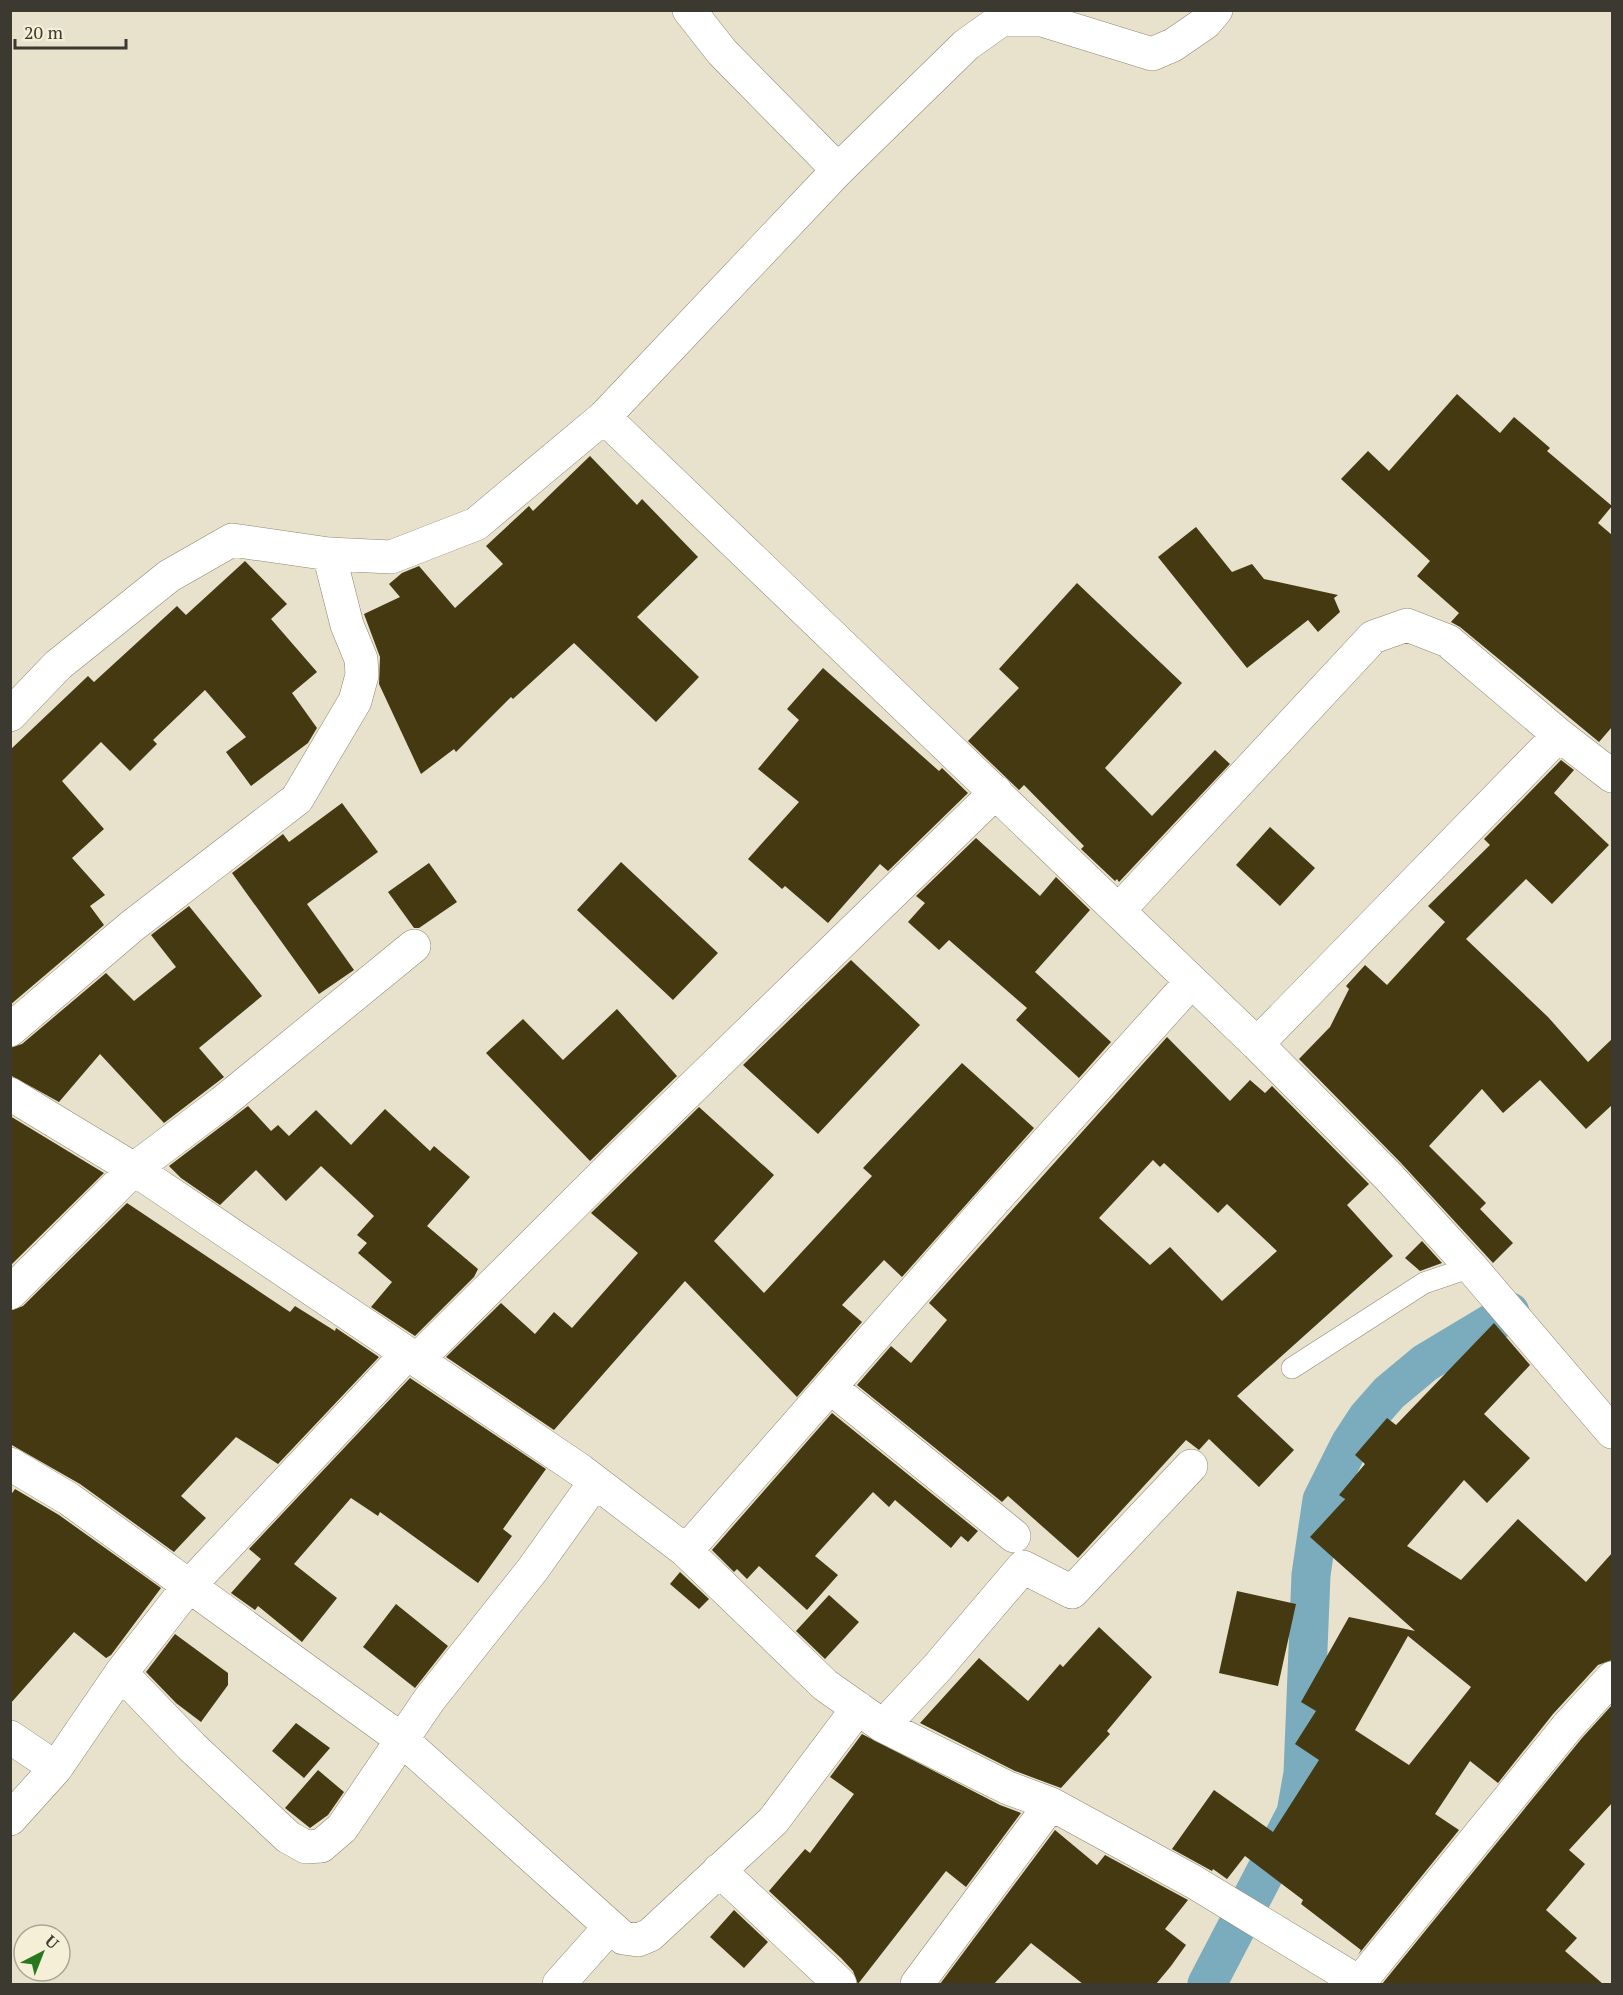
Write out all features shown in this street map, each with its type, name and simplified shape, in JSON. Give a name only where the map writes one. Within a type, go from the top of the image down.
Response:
[{"type":"street","points":[[689,10],[722,52],[838,170]]},
{"type":"street","points":[[10,715],[58,665],[169,576],[232,540],[329,554],[391,557],[476,524],[604,417],[838,170],[966,45],[1001,20],[1042,20],[1152,54],[1173,45],[1205,23],[1216,10]]},
{"type":"street","points":[[604,417],[1257,1044],[1388,1176],[1471,1267],[1612,1432]]},
{"type":"street","points":[[10,1030],[132,926],[297,799],[355,700],[362,675],[361,659],[347,625],[329,554]]},
{"type":"street","points":[[1119,910],[1373,637],[1407,625],[1448,641],[1559,735],[1612,776]]},
{"type":"street","points":[[1257,1044],[1559,735]]},
{"type":"street","points":[[10,1819],[56,1768],[121,1673],[188,1587],[412,1357],[996,792]]},
{"type":"street","points":[[10,1293],[134,1169],[223,1102],[414,946]]},
{"type":"street","points":[[686,1551],[1191,982]]},
{"type":"street","points":[[10,1094],[134,1169],[595,1482],[686,1551],[825,1684],[871,1717],[1008,1788],[1051,1804],[1194,1882],[1360,1984],[1568,1726],[1612,1678]]},
{"type":"street","points":[[830,1387],[1014,1536]]},
{"type":"street","points":[[10,1464],[69,1499],[401,1739],[609,1928],[623,1938],[639,1940],[650,1935],[773,1821],[871,1717],[937,1668],[1023,1567],[1072,1592],[1191,1466]]},
{"type":"street","points":[[121,1673],[209,1763],[288,1837],[306,1846],[321,1846],[342,1828],[429,1700],[533,1569],[595,1482]]},
{"type":"street","points":[[10,1737],[56,1768]]},
{"type":"street","points":[[917,1984],[1051,1804]]},
{"type":"street","points":[[719,1870],[840,1984]]},
{"type":"street","points":[[559,1984],[609,1928]]},
{"type":"lane","points":[[1292,1368],[1424,1283],[1471,1267]]},
{"type":"building","points":[[1457,394],[1500,433],[1514,417],[1550,448],[1547,451],[1612,506],[1598,523],[1612,535],[1612,727],[1599,742],[1451,622],[1459,613],[1417,576],[1430,561],[1341,479],[1368,451],[1389,471]]},
{"type":"building","points":[[590,456],[637,505],[642,499],[698,557],[637,617],[699,677],[656,722],[574,643],[513,699],[511,697],[456,752],[454,749],[421,774],[379,684],[380,657],[364,614],[400,597],[389,584],[402,573],[419,566],[455,608],[503,564],[486,546],[529,506],[533,511]]},
{"type":"building","points":[[1196,527],[1232,572],[1252,564],[1264,579],[1338,595],[1334,598],[1340,612],[1318,632],[1308,620],[1247,668],[1158,557]]},
{"type":"building","points":[[245,561],[287,604],[271,619],[317,672],[292,693],[317,728],[308,743],[251,786],[226,752],[246,737],[205,690],[153,740],[157,744],[130,771],[101,742],[62,781],[104,829],[72,858],[105,895],[90,906],[104,925],[10,1005],[10,750],[88,676],[94,682],[177,606],[186,615]]},
{"type":"building","points":[[1077,583],[1182,683],[1105,768],[1152,816],[1215,750],[1230,764],[1119,882],[1117,879],[1115,881],[1081,849],[1084,846],[1024,785],[1019,790],[968,741],[1019,688],[999,669]]},
{"type":"building","points":[[823,668],[939,771],[942,768],[968,793],[888,871],[880,864],[828,923],[785,886],[782,889],[748,859],[799,802],[758,769],[799,720],[787,709]]},
{"type":"building","points":[[1561,760],[1574,770],[1554,793],[1609,845],[1552,904],[1526,879],[1466,939],[1548,1017],[1588,1062],[1612,1039],[1612,1105],[1586,1129],[1540,1080],[1503,1113],[1482,1089],[1429,1146],[1486,1203],[1480,1209],[1513,1243],[1493,1263],[1401,1163],[1299,1059],[1330,1027],[1349,989],[1346,986],[1365,965],[1387,985],[1445,922],[1428,906],[1490,845],[1484,839]]},
{"type":"building","points":[[342,803],[378,852],[307,904],[354,970],[319,994],[232,873],[283,834],[289,842]]},
{"type":"building","points":[[1270,827],[1315,868],[1280,906],[1236,865]]},
{"type":"building","points":[[976,838],[1040,896],[1056,877],[1090,910],[1035,972],[1111,1042],[1079,1078],[1016,1020],[1027,1008],[949,940],[939,950],[908,922],[925,903],[916,896]]},
{"type":"building","points":[[621,862],[718,953],[673,1000],[577,910]]},
{"type":"building","points":[[429,863],[457,902],[419,928],[414,928],[388,892]]},
{"type":"building","points":[[189,906],[262,996],[199,1048],[224,1077],[164,1123],[100,1054],[59,1102],[10,1075],[10,1048],[22,1044],[106,973],[134,1001],[176,967],[151,935]]},
{"type":"building","points":[[851,960],[920,1025],[818,1134],[743,1065]]},
{"type":"building","points":[[617,1009],[677,1076],[590,1161],[486,1053],[523,1019],[563,1060]]},
{"type":"building","points":[[1167,1037],[1230,1101],[1250,1080],[1265,1093],[1272,1086],[1369,1184],[1347,1205],[1393,1256],[1237,1396],[1294,1450],[1259,1487],[1209,1439],[1199,1450],[1186,1440],[1078,1558],[1008,1496],[1002,1502],[857,1385],[891,1346],[911,1363],[947,1320],[929,1303]],"holes":[[[1153,1160],[1160,1167],[1164,1163],[1218,1213],[1227,1204],[1277,1251],[1222,1301],[1170,1247],[1150,1265],[1099,1218]]]},
{"type":"building","points":[[962,1063],[1034,1128],[902,1277],[884,1260],[842,1305],[862,1322],[797,1397],[685,1281],[554,1430],[446,1357],[501,1303],[535,1334],[554,1312],[572,1328],[638,1253],[591,1213],[699,1107],[774,1175],[714,1241],[764,1293],[872,1176],[863,1168]]},
{"type":"building","points":[[248,1106],[271,1131],[278,1125],[289,1136],[316,1110],[351,1145],[385,1109],[430,1151],[434,1146],[470,1177],[427,1226],[478,1269],[474,1277],[415,1336],[371,1307],[392,1282],[358,1253],[367,1243],[357,1235],[374,1216],[321,1166],[286,1201],[256,1170],[220,1205],[181,1178],[169,1166]]},
{"type":"building","points":[[10,1116],[104,1173],[10,1266]]},
{"type":"building","points":[[127,1203],[290,1312],[295,1306],[335,1331],[336,1328],[379,1357],[278,1464],[236,1437],[181,1496],[206,1518],[174,1552],[80,1484],[10,1444],[10,1311],[23,1306]]},
{"type":"building","points":[[1422,1241],[1442,1263],[1420,1271],[1405,1258]]},
{"type":"building","points":[[1494,1323],[1530,1365],[1484,1414],[1530,1458],[1487,1503],[1464,1480],[1407,1546],[1461,1580],[1518,1519],[1586,1582],[1612,1553],[1612,1660],[1598,1665],[1553,1714],[1498,1783],[1470,1761],[1435,1814],[1459,1830],[1358,1955],[1361,1950],[1301,1904],[1303,1900],[1245,1856],[1227,1879],[1213,1869],[1212,1871],[1172,1849],[1214,1790],[1273,1832],[1319,1760],[1295,1744],[1316,1711],[1301,1702],[1349,1617],[1415,1631],[1310,1537],[1345,1499],[1339,1495],[1365,1464],[1355,1455],[1387,1418],[1396,1425]],"holes":[[[1408,1636],[1471,1687],[1409,1765],[1355,1730]]]},
{"type":"building","points":[[410,1378],[546,1469],[503,1529],[512,1536],[478,1583],[380,1512],[378,1516],[351,1498],[294,1564],[337,1598],[302,1642],[258,1606],[255,1610],[231,1593],[261,1559],[249,1549]]},
{"type":"building","points":[[832,1413],[978,1531],[968,1542],[961,1536],[951,1548],[895,1500],[889,1507],[873,1492],[815,1556],[838,1575],[807,1610],[759,1566],[747,1579],[737,1569],[734,1572],[712,1550]]},
{"type":"building","points":[[15,1489],[59,1515],[161,1588],[111,1655],[106,1658],[74,1632],[10,1704],[10,1496]]},
{"type":"building","points":[[680,1572],[709,1599],[699,1609],[670,1584]]},
{"type":"building","points":[[1237,1591],[1296,1604],[1278,1686],[1219,1673]]},
{"type":"building","points":[[829,1595],[859,1622],[825,1659],[796,1631]]},
{"type":"building","points":[[396,1604],[448,1646],[415,1688],[363,1647]]},
{"type":"building","points":[[1099,1627],[1152,1677],[1107,1731],[1110,1734],[1061,1788],[1015,1771],[920,1723],[979,1658],[1028,1701],[1060,1664],[1063,1667]]},
{"type":"building","points":[[175,1634],[228,1673],[228,1685],[201,1722],[176,1703],[146,1672]]},
{"type":"building","points":[[1612,1705],[1612,1803],[1569,1850],[1585,1864],[1546,1910],[1577,1938],[1565,1951],[1603,1984],[1382,1984],[1582,1738]]},
{"type":"building","points":[[296,1723],[330,1748],[304,1778],[272,1751]]},
{"type":"building","points":[[862,1734],[1000,1805],[1021,1813],[966,1887],[946,1871],[858,1984],[853,1971],[841,1958],[769,1891],[805,1849],[810,1853],[854,1794],[830,1777]]},
{"type":"building","points":[[318,1770],[344,1792],[328,1815],[310,1828],[285,1808]]},
{"type":"building","points":[[1055,1830],[1097,1865],[1105,1855],[1188,1900],[1165,1929],[1186,1945],[1171,1966],[1156,1984],[1083,1984],[1031,1943],[994,1984],[940,1984]]},
{"type":"building","points":[[734,1910],[768,1942],[744,1968],[710,1937]]},
{"type":"waterway","points":[[1207,1984],[1296,1813],[1303,1773],[1311,1575],[1322,1500],[1350,1444],[1367,1418],[1389,1393],[1425,1363],[1510,1312]]}]
